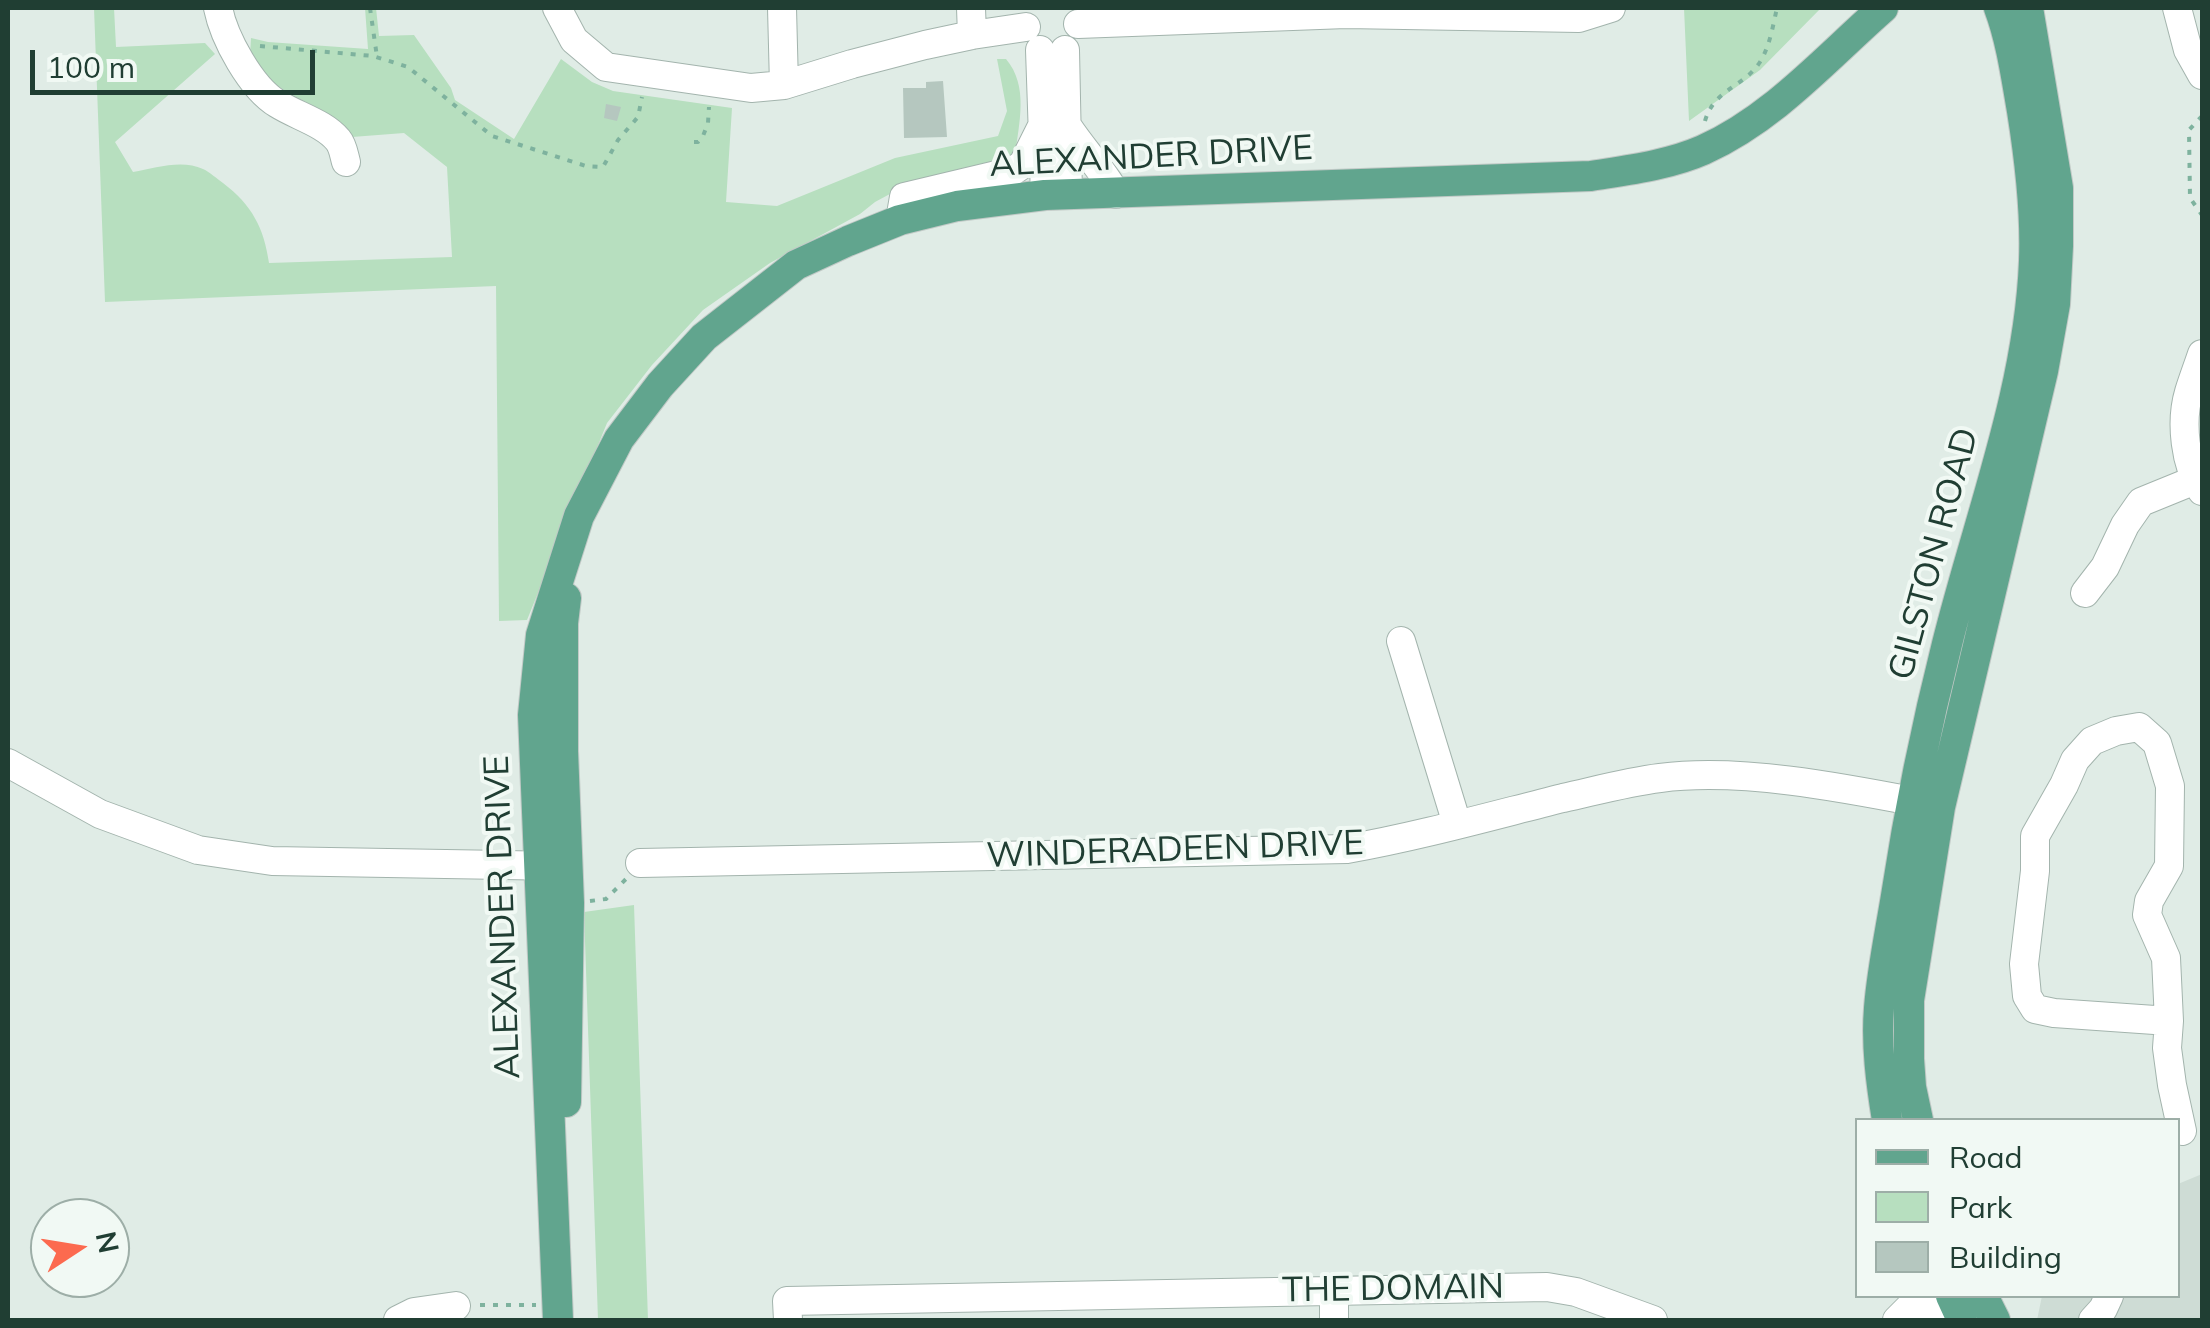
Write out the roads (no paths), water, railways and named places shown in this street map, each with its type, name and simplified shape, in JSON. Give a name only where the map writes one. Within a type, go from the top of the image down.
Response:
[{"type":"main road","name":"ALEXANDER DRIVE","points":[[1823,60],[1856,8]]},
{"type":"main road","name":"ALEXANDER DRIVE","points":[[548,1313],[553,866],[562,623],[579,516],[619,438],[704,336],[796,266],[900,220],[957,206],[1057,195],[1591,176],[1700,152],[1760,117],[1797,88],[1883,8]]},
{"type":"main road","name":"GILSTON ROAD","points":[[1918,1118],[1911,1087],[1908,1031],[1925,804],[1948,642],[2014,395],[2034,264],[2032,168],[2006,25],[1999,8]]},
{"type":"main road","name":"GILSTON ROAD","points":[[1887,1118],[1880,1073],[1879,1009],[1925,804],[2043,370],[2055,304],[2058,188],[2028,8]]},
{"type":"main road","name":"ALEXANDER DRIVE","points":[[553,866],[569,903],[565,1200],[568,1320]]},
{"type":"main road","points":[[1911,1087],[1932,1118]]},
{"type":"street","points":[[557,8],[574,40],[606,67],[752,88],[784,85],[971,21],[1076,39],[1074,16],[1346,10],[1579,18],[1611,8]]},
{"type":"street","points":[[782,8],[784,85]]},
{"type":"street","points":[[2177,8],[2188,50],[2202,75]]},
{"type":"street","points":[[220,18],[260,91],[328,131],[340,142],[346,162]]},
{"type":"street","points":[[1042,34],[1054,126],[1057,195]]},
{"type":"street","points":[[1054,126],[1101,168],[1116,194]]},
{"type":"street","points":[[900,220],[904,196],[1013,172],[1054,126]]},
{"type":"street","points":[[2085,593],[2106,568],[2125,525],[2141,502],[2198,486],[2184,435],[2188,396],[2202,354]]},
{"type":"street","points":[[1401,641],[1457,824]]},
{"type":"street","points":[[2169,1021],[2054,1013],[2035,1008],[2027,996],[2024,964],[2035,836],[2075,760],[2092,741],[2116,731],[2139,728],[2157,743],[2170,786],[2169,866],[2149,901],[2147,915],[2166,958],[2169,1021],[2167,1048],[2172,1086],[2185,1131]]},
{"type":"street","points":[[8,763],[100,814],[198,850],[272,861],[553,866]]},
{"type":"street","name":"WINDERADEEN DRIVE","points":[[640,864],[1348,849],[1411,838],[1616,786],[1690,776],[1753,777],[1925,804]]},
{"type":"street","name":"THE DOMAIN","points":[[788,1320],[788,1301],[1061,1309],[1334,1290],[1547,1286],[1576,1292],[1653,1320]]},
{"type":"street","points":[[1334,1290],[1334,1320]]},
{"type":"street","points":[[1897,1320],[1919,1298]]},
{"type":"street","points":[[1927,1320],[1950,1298]]},
{"type":"street","points":[[2093,1320],[2108,1298]]},
{"type":"street","points":[[398,1320],[414,1312],[456,1306]]}]
